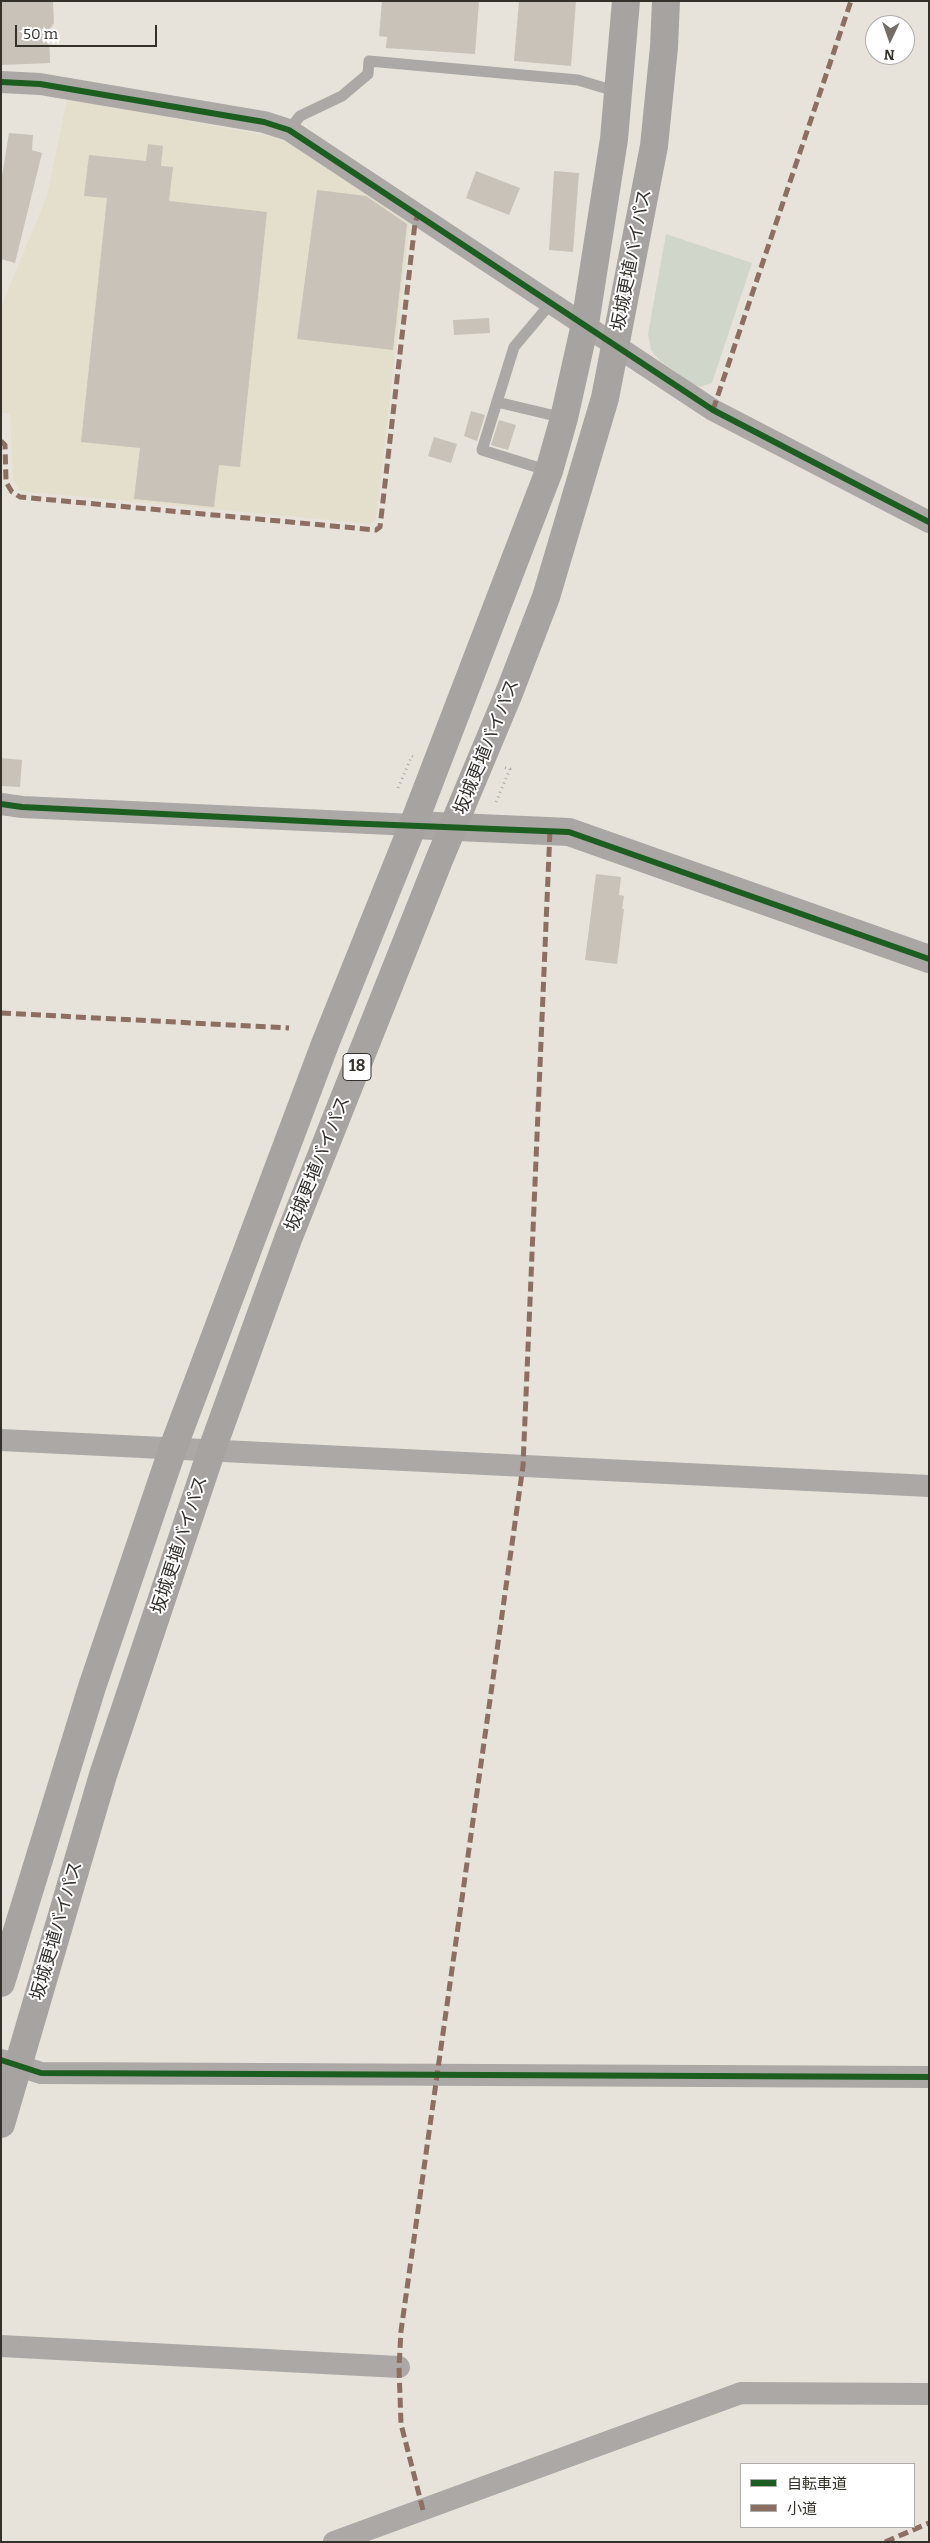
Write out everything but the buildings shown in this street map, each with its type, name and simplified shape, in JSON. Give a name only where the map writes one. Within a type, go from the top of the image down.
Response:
[{"type":"highway","name":"坂城更埴バイパス","points":[[1,1983],[92,1687],[173,1448],[325,1044],[413,826],[549,471],[564,418],[585,324],[614,138],[626,1]]},
{"type":"highway","name":"坂城更埴バイパス","points":[[1,2124],[9,2062],[211,1452],[288,1239],[510,693],[546,597],[603,407],[654,146],[664,47],[666,1]]},
{"type":"street","points":[[1,82],[40,84],[244,118],[289,130],[585,324],[615,347],[714,410],[929,522]]},
{"type":"street","points":[[1,804],[22,807],[569,832],[929,959]]},
{"type":"street","points":[[1,1440],[173,1448],[211,1452],[929,1486]]},
{"type":"street","points":[[9,2062],[41,2073],[929,2077]]},
{"type":"street","points":[[1,2346],[399,2367]]},
{"type":"street","points":[[334,2542],[741,2393],[929,2394]]},
{"type":"lane","points":[[289,130],[300,116],[342,96],[368,74],[369,61],[578,80],[618,92]]},
{"type":"lane","points":[[549,471],[482,450],[514,347],[551,303]]},
{"type":"lane","points":[[497,402],[564,418]]},
{"type":"path","points":[[496,802],[510,769],[502,766],[498,775]]},
{"type":"shaded area","points":[[67,99],[269,136],[297,146],[410,220],[376,520],[371,524],[21,491],[13,481],[10,413],[1,413],[1,307],[47,196]]},
{"type":"shaded area","points":[[666,234],[752,263],[712,383],[700,387],[692,384],[658,359],[651,350],[648,334]]},
{"type":"marked path","points":[[713,410],[851,1]]},
{"type":"marked path","points":[[1,441],[5,445],[6,482],[12,492],[20,497],[376,530],[380,527],[415,223],[418,214]]},
{"type":"marked path","points":[[423,2510],[401,2424],[399,2367],[401,2331],[523,1466],[550,830]]},
{"type":"marked path","points":[[1,1013],[289,1028]]},
{"type":"marked path","points":[[885,2542],[929,2523]]},
{"type":"cycle path","points":[[1,82],[40,84],[264,122],[289,130],[713,410],[929,522]]},
{"type":"cycle path","points":[[1,804],[22,807],[344,823],[569,832],[929,959]]},
{"type":"cycle path","points":[[1,2060],[41,2073],[929,2077]]}]
